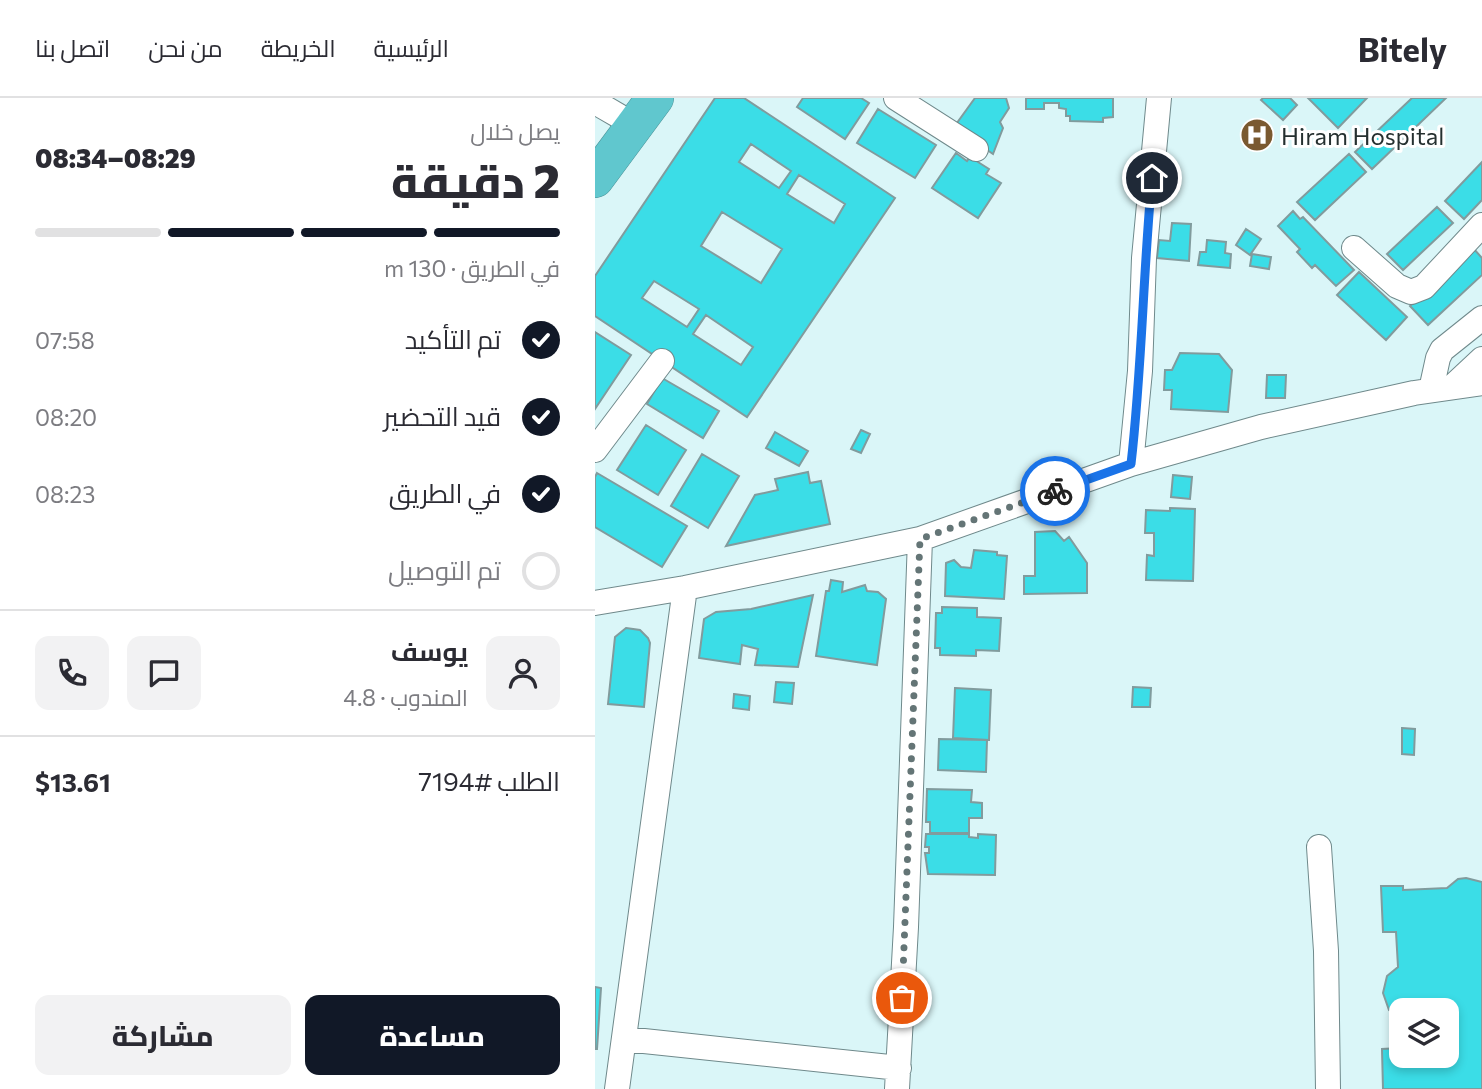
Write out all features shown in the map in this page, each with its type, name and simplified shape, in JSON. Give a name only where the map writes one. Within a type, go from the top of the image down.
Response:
[{"type":"highway","points":[[595,179],[655,98]]},
{"type":"highway","points":[[595,146],[615,105]]},
{"type":"street","points":[[896,98],[976,149]]},
{"type":"street","points":[[1131,464],[1159,98]]},
{"type":"street","points":[[1354,248],[1397,286],[1411,292],[1424,287],[1482,225]]},
{"type":"street","points":[[1464,387],[1438,358],[1442,351],[1482,317]]},
{"type":"street","points":[[595,603],[685,588],[920,539],[1131,464],[1261,427],[1464,387],[1482,359]]},
{"type":"street","points":[[598,438],[662,361]]},
{"type":"street","points":[[625,1039],[898,1079],[920,539]]},
{"type":"street","points":[[617,1089],[685,588]]},
{"type":"street","points":[[1318,846],[1326,951],[1328,1089]]},
{"type":"building","points":[[715,98],[744,98],[895,198],[747,417],[595,316],[595,276]],"holes":[[[751,144],[791,171],[779,188],[739,162]],[[799,175],[845,204],[834,223],[787,194]],[[722,212],[782,249],[761,283],[701,246]],[[654,281],[699,309],[687,327],[642,298]],[[706,315],[753,347],[741,365],[693,334]]]},
{"type":"building","points":[[803,98],[861,98],[869,103],[845,139],[797,107]]},
{"type":"building","points":[[975,98],[1006,98],[1009,108],[1000,122],[1003,128],[993,154],[954,127]]},
{"type":"building","points":[[1026,98],[1113,98],[1113,117],[1103,118],[1103,122],[1070,121],[1070,116],[1066,116],[1066,109],[1059,108],[1059,103],[1044,103],[1044,109],[1026,109]]},
{"type":"building","points":[[1290,98],[1297,105],[1283,120],[1261,100]]},
{"type":"building","points":[[1308,98],[1367,98],[1338,128]]},
{"type":"building","points":[[1412,98],[1446,98],[1372,169],[1355,152]]},
{"type":"building","points":[[878,109],[936,145],[915,178],[857,143]]},
{"type":"building","points":[[956,153],[967,161],[970,157],[989,169],[986,174],[1001,183],[978,218],[932,188]]},
{"type":"building","points":[[1349,154],[1366,172],[1315,220],[1297,202]]},
{"type":"building","points":[[1482,162],[1482,200],[1464,219],[1445,201]]},
{"type":"building","points":[[1437,207],[1453,223],[1403,270],[1387,254]]},
{"type":"building","points":[[1293,211],[1300,219],[1303,217],[1354,270],[1336,286],[1315,265],[1312,268],[1297,252],[1300,249],[1278,226]]},
{"type":"building","points":[[1172,223],[1191,224],[1189,261],[1157,258],[1159,240],[1170,241]]},
{"type":"building","points":[[1246,229],[1261,239],[1250,255],[1236,245]]},
{"type":"building","points":[[1207,240],[1226,242],[1225,253],[1231,254],[1230,268],[1198,265],[1200,252],[1206,252]]},
{"type":"building","points":[[1473,248],[1482,258],[1482,275],[1428,325],[1410,306]]},
{"type":"building","points":[[1252,254],[1271,257],[1269,269],[1250,266]]},
{"type":"building","points":[[1359,272],[1407,317],[1386,340],[1337,295]]},
{"type":"building","points":[[595,332],[631,355],[595,409]]},
{"type":"building","points":[[1180,353],[1219,354],[1232,370],[1228,412],[1171,409],[1172,390],[1164,390],[1165,370],[1172,370]]},
{"type":"building","points":[[1267,375],[1286,375],[1285,398],[1266,398]]},
{"type":"building","points":[[662,378],[719,411],[703,438],[647,404]]},
{"type":"building","points":[[646,425],[686,450],[658,495],[617,470]]},
{"type":"building","points":[[861,430],[870,434],[861,453],[851,449]]},
{"type":"building","points":[[775,432],[808,451],[799,466],[766,448]]},
{"type":"building","points":[[702,454],[739,476],[708,528],[671,506]]},
{"type":"building","points":[[808,472],[810,483],[821,481],[830,524],[726,546],[755,495],[778,490],[775,479]]},
{"type":"building","points":[[597,473],[687,526],[662,567],[595,527]]},
{"type":"building","points":[[1173,475],[1192,477],[1190,499],[1171,497]]},
{"type":"building","points":[[1170,508],[1195,509],[1193,581],[1146,580],[1147,555],[1154,556],[1154,533],[1145,533],[1146,510],[1170,511]]},
{"type":"building","points":[[1055,531],[1064,541],[1069,537],[1087,563],[1087,593],[1024,594],[1024,576],[1035,576],[1035,532]]},
{"type":"building","points":[[974,550],[997,552],[997,555],[1007,556],[1004,599],[945,596],[946,563],[954,560],[961,567],[971,568]]},
{"type":"building","points":[[831,580],[843,582],[842,592],[865,585],[867,591],[878,592],[886,599],[877,665],[816,656],[826,591],[829,591]]},
{"type":"building","points":[[813,595],[798,667],[755,665],[758,649],[742,645],[740,664],[699,658],[704,619],[716,612],[751,609]]},
{"type":"building","points":[[942,607],[977,608],[977,617],[1001,618],[999,651],[976,650],[976,656],[940,655],[940,648],[935,648],[936,613],[942,613]]},
{"type":"building","points":[[626,628],[640,630],[650,643],[644,707],[608,704],[615,637]]},
{"type":"building","points":[[776,682],[794,683],[792,704],[774,702]]},
{"type":"building","points":[[1133,687],[1151,688],[1150,707],[1132,707]]},
{"type":"building","points":[[955,688],[991,690],[989,740],[953,738]]},
{"type":"building","points":[[734,694],[750,696],[749,710],[733,708]]},
{"type":"building","points":[[1402,728],[1415,729],[1414,755],[1402,754]]},
{"type":"building","points":[[939,739],[987,740],[986,772],[938,770]]},
{"type":"building","points":[[927,789],[972,790],[971,802],[982,803],[982,818],[969,818],[969,833],[930,833],[930,822],[926,822]]},
{"type":"building","points":[[926,834],[969,834],[969,837],[978,838],[978,834],[996,835],[995,875],[928,874],[925,853],[929,853],[929,847],[925,847]]},
{"type":"building","points":[[1458,879],[1482,882],[1482,1089],[1383,1089],[1382,1049],[1389,1049],[1389,1068],[1459,1068],[1459,998],[1389,998],[1389,1010],[1383,993],[1387,976],[1398,967],[1396,932],[1383,932],[1381,886],[1403,886],[1403,890],[1447,888]]},
{"type":"building","points":[[595,987],[601,988],[597,1049],[595,1049]]},
{"type":"way so far","points":[[902,998],[920,539],[1055,491]]},
{"type":"place","name":"Hiram Hospital","points":[[1257,135]]},
{"type":"route","points":[[1055,491],[1131,464],[1140,371],[1152,178]]}]
